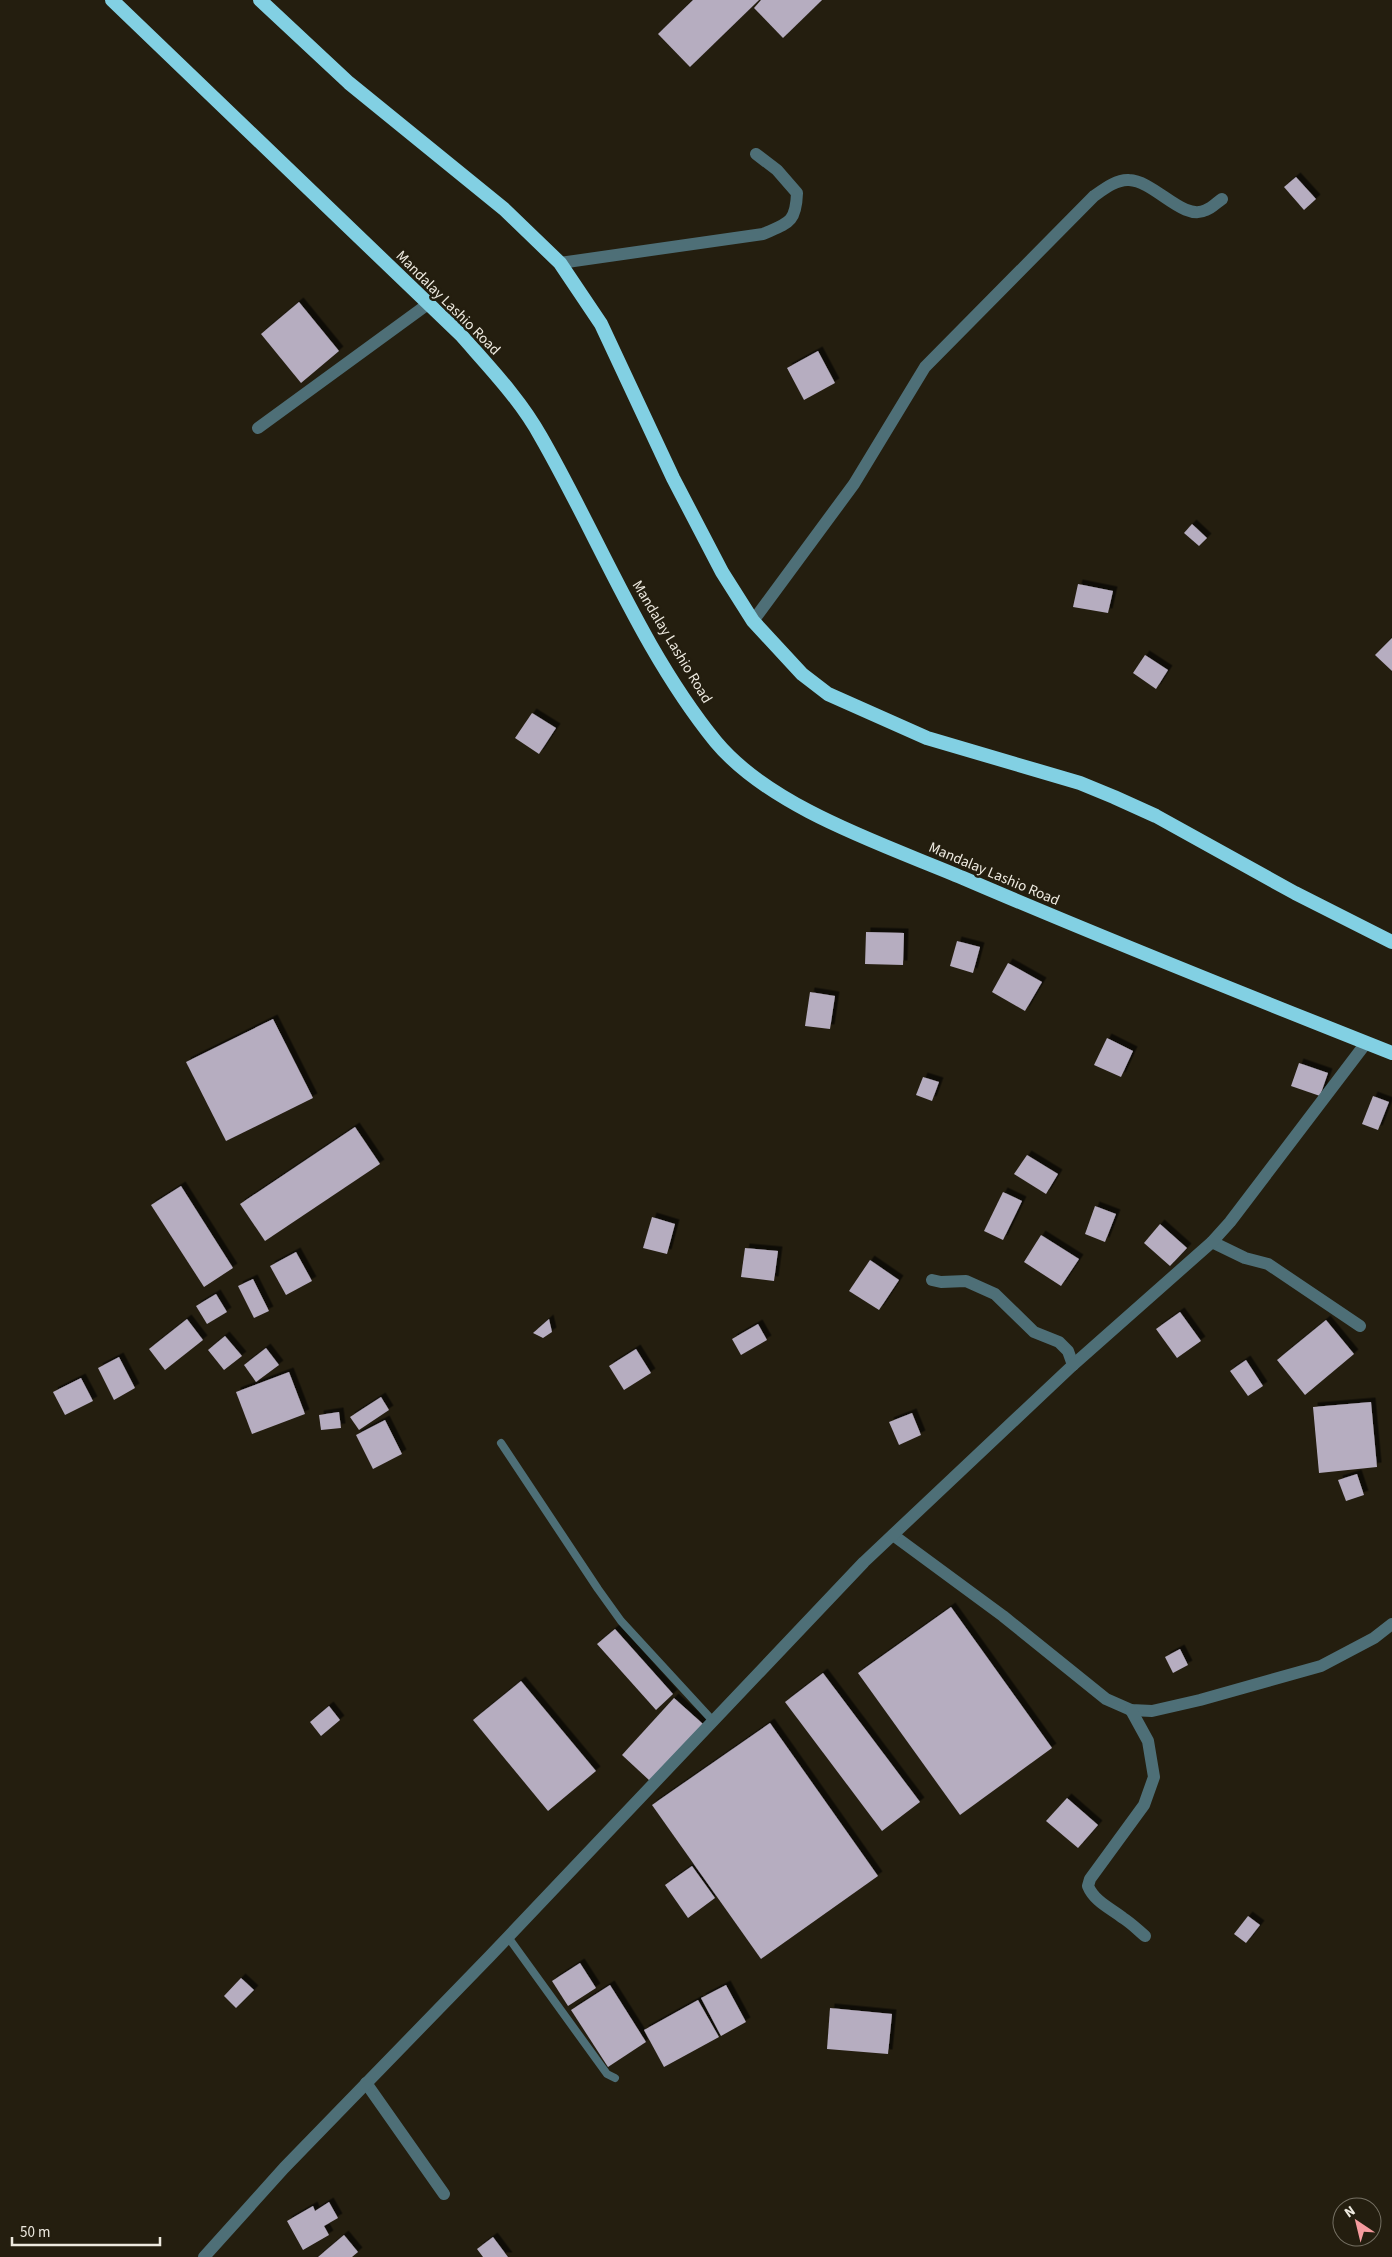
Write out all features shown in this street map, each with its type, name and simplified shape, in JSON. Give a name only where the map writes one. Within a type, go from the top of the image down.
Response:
[{"type":"highway","name":"Mandalay Lashio Road","points":[[112,0],[461,335],[503,383],[540,434],[641,628],[688,702],[717,743],[739,766],[775,793],[822,818],[1086,931],[1366,1043],[1391,1049]]},
{"type":"highway","points":[[260,0],[349,84],[504,209],[560,263],[600,324],[673,478],[722,572],[753,621],[802,674],[828,694],[926,738],[1080,782],[1156,816],[1295,893],[1392,942]]},
{"type":"street","points":[[560,263],[763,234],[786,224],[796,211],[797,193],[777,170],[756,154]]},
{"type":"street","points":[[753,621],[854,484],[925,367],[1094,196],[1106,187],[1127,180],[1139,182],[1155,189],[1185,211],[1198,213],[1206,211],[1222,199]]},
{"type":"street","points":[[258,428],[428,304]]},
{"type":"street","points":[[204,2257],[284,2168],[893,1535],[1073,1365],[1212,1242],[1230,1222],[1366,1043]]},
{"type":"street","points":[[1212,1242],[1245,1258],[1268,1264],[1360,1326]]},
{"type":"street","points":[[932,1280],[941,1282],[966,1281],[995,1294],[1034,1332],[1059,1342],[1068,1352],[1073,1365]]},
{"type":"street","points":[[893,1535],[1003,1616],[1106,1699],[1131,1710],[1152,1712],[1321,1666],[1374,1638],[1392,1624]]},
{"type":"street","points":[[1131,1710],[1148,1741],[1154,1777],[1144,1805],[1090,1879],[1088,1886],[1102,1904],[1124,1918],[1145,1936]]},
{"type":"street","points":[[366,2083],[444,2194]]},
{"type":"lane","points":[[501,1443],[621,1621],[713,1721]]},
{"type":"lane","points":[[508,1937],[607,2074],[616,2078]]},
{"type":"building","points":[[693,0],[759,0],[690,67],[658,34]]},
{"type":"building","points":[[761,0],[822,0],[783,38],[754,8]]},
{"type":"building","points":[[1296,177],[1316,199],[1304,210],[1284,187]]},
{"type":"building","points":[[299,302],[339,351],[301,383],[261,334]]},
{"type":"building","points":[[818,351],[835,383],[804,400],[787,368]]},
{"type":"building","points":[[1192,524],[1207,538],[1199,546],[1184,533]]},
{"type":"building","points":[[1078,584],[1113,591],[1108,613],[1073,607]]},
{"type":"building","points":[[1392,638],[1392,671],[1375,655]]},
{"type":"building","points":[[1145,655],[1168,670],[1156,689],[1133,673]]},
{"type":"building","points":[[532,713],[556,728],[539,754],[515,738]]},
{"type":"building","points":[[866,932],[904,933],[903,965],[865,964]]},
{"type":"building","points":[[957,941],[980,947],[973,973],[950,966]]},
{"type":"building","points":[[1008,963],[1042,982],[1025,1011],[992,992]]},
{"type":"building","points":[[810,992],[835,996],[830,1029],[805,1026]]},
{"type":"building","points":[[273,1019],[313,1098],[226,1141],[186,1062]]},
{"type":"building","points":[[1107,1038],[1133,1051],[1121,1077],[1094,1065]]},
{"type":"building","points":[[1299,1063],[1328,1073],[1320,1096],[1291,1086]]},
{"type":"building","points":[[923,1077],[939,1082],[932,1101],[916,1095]]},
{"type":"building","points":[[1373,1096],[1389,1102],[1378,1130],[1362,1124]]},
{"type":"building","points":[[355,1127],[380,1164],[265,1241],[240,1204]]},
{"type":"building","points":[[1027,1155],[1058,1174],[1046,1194],[1014,1174]]},
{"type":"building","points":[[181,1186],[233,1268],[204,1287],[151,1205]]},
{"type":"building","points":[[1003,1192],[1022,1201],[1003,1240],[984,1231]]},
{"type":"building","points":[[1095,1206],[1116,1214],[1105,1242],[1085,1234]]},
{"type":"building","points":[[652,1217],[675,1224],[667,1254],[643,1248]]},
{"type":"building","points":[[1160,1224],[1187,1248],[1170,1266],[1144,1243]]},
{"type":"building","points":[[1041,1235],[1079,1259],[1061,1286],[1024,1262]]},
{"type":"building","points":[[745,1248],[778,1251],[774,1281],[741,1277]]},
{"type":"building","points":[[296,1252],[312,1281],[286,1295],[270,1266]]},
{"type":"building","points":[[870,1260],[899,1280],[879,1310],[849,1291]]},
{"type":"building","points":[[253,1279],[269,1311],[254,1318],[238,1286]]},
{"type":"building","points":[[216,1294],[227,1312],[207,1324],[196,1306]]},
{"type":"building","points":[[1180,1312],[1201,1341],[1177,1358],[1156,1329]]},
{"type":"building","points":[[187,1319],[203,1340],[165,1370],[149,1349]]},
{"type":"building","points":[[549,1319],[552,1332],[543,1338],[533,1333]]},
{"type":"building","points":[[1326,1320],[1354,1354],[1305,1395],[1277,1360]]},
{"type":"building","points":[[758,1324],[767,1340],[741,1355],[732,1339]]},
{"type":"building","points":[[225,1336],[242,1356],[224,1370],[208,1350]]},
{"type":"building","points":[[266,1348],[279,1365],[256,1382],[244,1365]]},
{"type":"building","points":[[636,1349],[651,1373],[624,1390],[609,1366]]},
{"type":"building","points":[[119,1357],[135,1388],[114,1400],[98,1368]]},
{"type":"building","points":[[1246,1360],[1263,1386],[1248,1396],[1230,1371]]},
{"type":"building","points":[[289,1372],[305,1414],[252,1434],[236,1392]]},
{"type":"building","points":[[81,1378],[93,1401],[65,1415],[53,1392]]},
{"type":"building","points":[[381,1397],[389,1410],[359,1430],[350,1417]]},
{"type":"building","points":[[1371,1402],[1377,1467],[1319,1473],[1313,1407]]},
{"type":"building","points":[[339,1412],[341,1428],[321,1430],[319,1415]]},
{"type":"building","points":[[912,1413],[921,1435],[899,1445],[889,1422]]},
{"type":"building","points":[[385,1420],[402,1454],[373,1469],[356,1435]]},
{"type":"building","points":[[1357,1474],[1364,1495],[1346,1501],[1338,1480]]},
{"type":"building","points":[[951,1607],[1052,1748],[960,1815],[858,1673]]},
{"type":"building","points":[[615,1629],[673,1694],[656,1710],[597,1644]]},
{"type":"building","points":[[1180,1649],[1188,1665],[1173,1673],[1165,1657]]},
{"type":"building","points":[[823,1673],[920,1802],[882,1831],[785,1702]]},
{"type":"building","points":[[521,1681],[596,1771],[548,1811],[473,1720]]},
{"type":"building","points":[[674,1698],[703,1724],[650,1781],[622,1755]]},
{"type":"building","points":[[329,1706],[340,1720],[321,1736],[310,1722]]},
{"type":"building","points":[[770,1723],[878,1876],[761,1959],[652,1805]]},
{"type":"building","points":[[1067,1798],[1098,1825],[1078,1848],[1046,1821]]},
{"type":"building","points":[[692,1866],[715,1898],[688,1918],[665,1885]]},
{"type":"building","points":[[1248,1916],[1260,1925],[1246,1943],[1234,1934]]},
{"type":"building","points":[[580,1963],[596,1988],[568,2006],[552,1981]]},
{"type":"building","points":[[241,1978],[254,1990],[236,2008],[224,1996]]},
{"type":"building","points":[[610,1985],[646,2042],[608,2067],[571,2010]]},
{"type":"building","points":[[726,1985],[746,2022],[721,2036],[701,1998]]},
{"type":"building","points":[[698,2000],[719,2037],[664,2067],[644,2030]]},
{"type":"building","points":[[830,2008],[892,2014],[888,2054],[827,2049]]},
{"type":"building","points":[[329,2202],[338,2218],[324,2226],[329,2235],[303,2250],[287,2221],[313,2206],[315,2211]]},
{"type":"building","points":[[344,2235],[358,2252],[352,2257],[318,2257]]},
{"type":"building","points":[[493,2237],[508,2257],[483,2257],[477,2249]]}]
